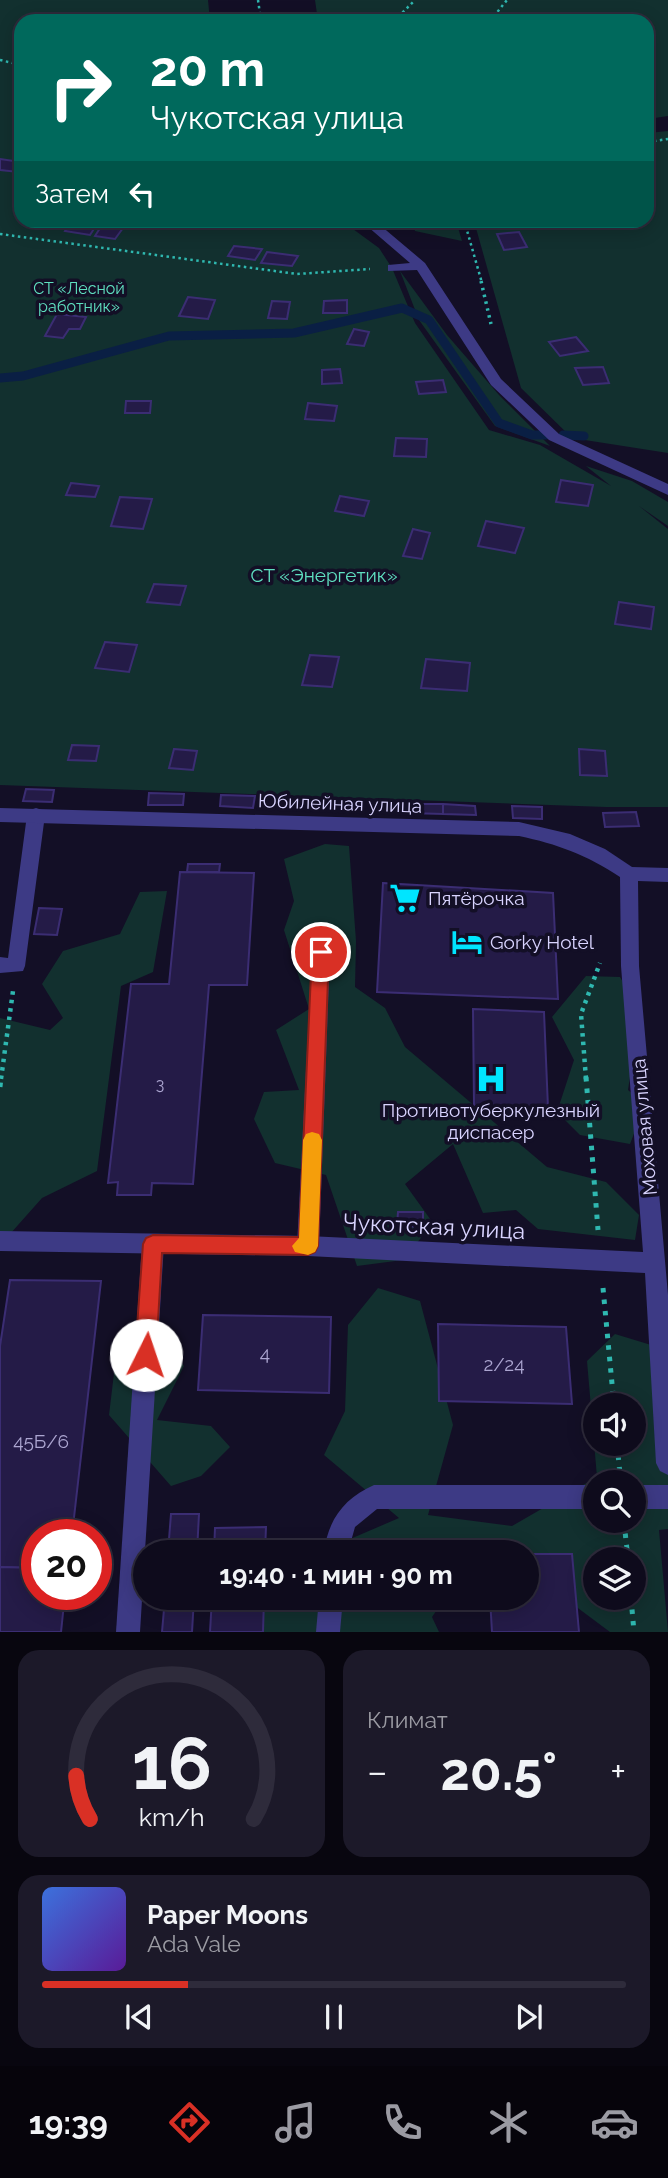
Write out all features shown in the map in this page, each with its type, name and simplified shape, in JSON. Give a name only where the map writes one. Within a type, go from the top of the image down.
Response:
[{"type":"street","points":[[376,228],[421,266],[496,382],[554,437],[668,490]]},
{"type":"street","points":[[392,268],[421,266]]},
{"type":"street","name":"Юбилейная улица","points":[[0,815],[519,829],[564,839],[599,854],[629,874]]},
{"type":"street","points":[[8,965],[36,815]]},
{"type":"street","points":[[629,874],[668,875]]},
{"type":"street","name":"Моховая улица","points":[[629,874],[630,966],[655,1263],[668,1463]]},
{"type":"street","points":[[308,1246],[321,952]]},
{"type":"street","name":"Чукотская улица","points":[[0,1241],[308,1246],[655,1263]]},
{"type":"street","points":[[128,1632],[153,1244]]},
{"type":"street","points":[[337,1540],[338,1533],[351,1511],[374,1497],[583,1497]]},
{"type":"street","points":[[646,1497],[668,1497]]},
{"type":"street","points":[[328,1632],[330,1610]]},
{"type":"path","points":[[401,14],[415,0]]},
{"type":"path","points":[[496,14],[507,0]]},
{"type":"path","points":[[467,228],[496,347],[496,382]]},
{"type":"path","points":[[0,234],[297,274],[392,268]]},
{"type":"path","points":[[601,958],[581,1014],[613,1393]]},
{"type":"path","points":[[0,1087],[8,965]]},
{"type":"path","points":[[632,1610],[634,1632]]},
{"type":"green space","name":"СТ «Энергетик»","points":[[0,0],[208,0],[209,14],[14,14],[14,228],[352,228],[379,248],[392,268],[415,323],[489,430],[540,445],[611,486],[586,466],[632,481],[668,502],[668,526],[639,506],[668,529],[668,807],[0,785]]},
{"type":"green space","points":[[315,0],[668,0],[668,116],[654,118],[654,14],[317,14]]},
{"type":"green space","points":[[668,131],[668,453],[572,438],[521,388],[476,228],[654,228],[654,132]]},
{"type":"green space","points":[[414,228],[458,228],[462,241],[415,231]]},
{"type":"green space","points":[[400,271],[447,335],[499,395],[550,446],[495,426],[419,320]]},
{"type":"green space","points":[[325,844],[349,846],[356,941],[355,987],[385,1008],[405,1047],[547,1167],[606,1182],[639,1215],[635,1240],[538,1229],[516,1210],[483,1213],[453,1144],[405,1184],[433,1223],[403,1260],[357,1266],[326,1175],[275,1163],[254,1119],[264,1092],[299,1090],[276,1030],[309,1009],[284,930],[294,901],[284,859]]},
{"type":"green space","points":[[167,891],[153,972],[121,986],[97,1171],[42,1198],[10,1234],[0,1233],[0,1018],[50,1030],[63,1018],[42,984],[63,951],[120,934],[140,892]]},
{"type":"green space","points":[[586,976],[620,977],[640,1011],[628,1090],[645,1105],[630,1144],[580,1135],[557,1112],[574,1060],[552,1017]]},
{"type":"green space","points":[[378,1288],[420,1301],[453,1425],[428,1515],[512,1526],[583,1485],[583,1533],[646,1533],[646,1470],[596,1470],[595,1456],[646,1456],[646,1393],[590,1393],[587,1361],[615,1334],[661,1348],[668,1381],[668,1529],[659,1530],[668,1632],[610,1632],[539,1579],[539,1540],[348,1540],[399,1518],[324,1455],[345,1411],[348,1325]]},
{"type":"green space","points":[[157,1333],[184,1366],[157,1420],[211,1426],[230,1447],[201,1476],[171,1486],[109,1415],[115,1365]]},
{"type":"green space","points":[[254,1610],[437,1610],[432,1617],[439,1632],[262,1632]]},
{"type":"building","points":[[0,159],[14,161],[14,172],[0,170]]},
{"type":"building","points":[[67,228],[94,228],[90,235],[65,231]]},
{"type":"building","points":[[100,228],[123,228],[115,239],[95,236]]},
{"type":"building","points":[[519,232],[527,247],[504,250],[497,234]]},
{"type":"building","points":[[234,246],[262,249],[255,260],[228,256]]},
{"type":"building","points":[[267,252],[298,256],[292,266],[261,263]]},
{"type":"building","points":[[188,297],[215,300],[208,319],[179,316]]},
{"type":"building","points":[[347,300],[347,313],[323,313],[324,301]]},
{"type":"building","points":[[272,301],[290,302],[287,319],[268,318]]},
{"type":"building","points":[[57,314],[86,317],[80,329],[69,329],[63,338],[45,336]]},
{"type":"building","points":[[354,329],[369,332],[364,346],[347,344]]},
{"type":"building","points":[[576,337],[588,351],[560,356],[549,342]]},
{"type":"building","points":[[603,367],[609,383],[583,385],[575,368]]},
{"type":"building","points":[[340,369],[342,383],[322,384],[322,370]]},
{"type":"building","points":[[443,380],[446,392],[419,394],[416,382]]},
{"type":"building","points":[[126,401],[151,401],[150,413],[125,413]]},
{"type":"building","points":[[308,403],[337,406],[334,421],[305,419]]},
{"type":"building","points":[[396,438],[427,439],[426,457],[394,456]]},
{"type":"building","points":[[561,480],[593,485],[588,506],[556,502]]},
{"type":"building","points":[[71,483],[99,486],[95,497],[66,495]]},
{"type":"building","points":[[340,496],[369,501],[364,516],[335,511]]},
{"type":"building","points":[[120,497],[152,499],[143,529],[111,526]]},
{"type":"building","points":[[486,521],[524,528],[515,553],[478,546]]},
{"type":"building","points":[[413,529],[430,533],[422,559],[403,556]]},
{"type":"building","points":[[154,584],[186,586],[180,605],[147,602]]},
{"type":"building","points":[[619,602],[654,607],[651,629],[615,624]]},
{"type":"building","points":[[105,642],[137,645],[129,672],[95,668]]},
{"type":"building","points":[[310,655],[339,657],[332,687],[302,685]]},
{"type":"building","points":[[426,659],[470,663],[467,691],[421,688]]},
{"type":"building","points":[[72,745],[99,746],[96,761],[68,760]]},
{"type":"building","points":[[174,749],[197,751],[193,770],[169,768]]},
{"type":"building","points":[[579,749],[605,751],[607,776],[580,775]]},
{"type":"building","points":[[26,789],[54,790],[52,802],[23,801]]},
{"type":"building","points":[[149,793],[184,794],[183,805],[148,805]]},
{"type":"building","points":[[221,795],[255,796],[253,808],[220,806]]},
{"type":"building","points":[[409,804],[443,804],[443,814],[409,813]]},
{"type":"building","points":[[443,804],[475,806],[476,815],[443,814]]},
{"type":"building","points":[[512,806],[542,807],[542,819],[513,818]]},
{"type":"building","points":[[636,812],[639,826],[605,827],[603,813]]},
{"type":"building","points":[[188,864],[220,864],[219,872],[187,872]]},
{"type":"building","points":[[180,872],[254,873],[247,985],[209,985],[193,1184],[152,1183],[151,1195],[117,1195],[118,1182],[108,1183],[131,984],[169,984]]},
{"type":"building","name":"Gorky Hotel","points":[[383,883],[553,893],[558,999],[377,992]]},
{"type":"building","points":[[39,908],[62,909],[57,935],[34,934]]},
{"type":"building","points":[[473,1009],[544,1012],[548,1108],[474,1105]]},
{"type":"building","points":[[398,1212],[423,1212],[423,1227],[397,1226]]},
{"type":"building","points":[[10,1280],[101,1281],[74,1519],[21,1519],[21,1568],[0,1567],[0,1346]]},
{"type":"building","points":[[203,1315],[331,1317],[329,1393],[198,1390]]},
{"type":"building","points":[[438,1324],[566,1327],[572,1404],[439,1401]]},
{"type":"building","points":[[171,1514],[199,1514],[198,1540],[169,1540]]},
{"type":"building","points":[[266,1527],[265,1540],[214,1540],[215,1528]]},
{"type":"building","points":[[539,1554],[572,1554],[579,1632],[492,1632],[491,1610],[539,1610]]},
{"type":"building","points":[[0,1567],[21,1568],[21,1610],[63,1610],[61,1632],[0,1632]]},
{"type":"building","points":[[164,1610],[193,1610],[192,1632],[162,1632]]},
{"type":"building","points":[[211,1610],[264,1610],[263,1632],[210,1632]]},
{"type":"waterway","points":[[0,378],[23,376],[169,336],[294,333],[402,308],[429,320],[499,423],[532,435],[546,435]]},
{"type":"waterway","points":[[563,435],[584,436]]},
{"type":"slow traffic","points":[[301,1246],[308,1246],[312,1140]]},
{"type":"place","name":"Пятёрочка","points":[[405,898]]},
{"type":"place","name":"Gorky Hotel","points":[[467,942]]},
{"type":"place","name":"Противотуберкулезный диспасер","points":[[491,1079]]},
{"type":"route","points":[[146,1355],[153,1244],[308,1246],[321,952]]},
{"type":"park label","name":"СТ «Лесной работник»","points":[[79,297]]}]
